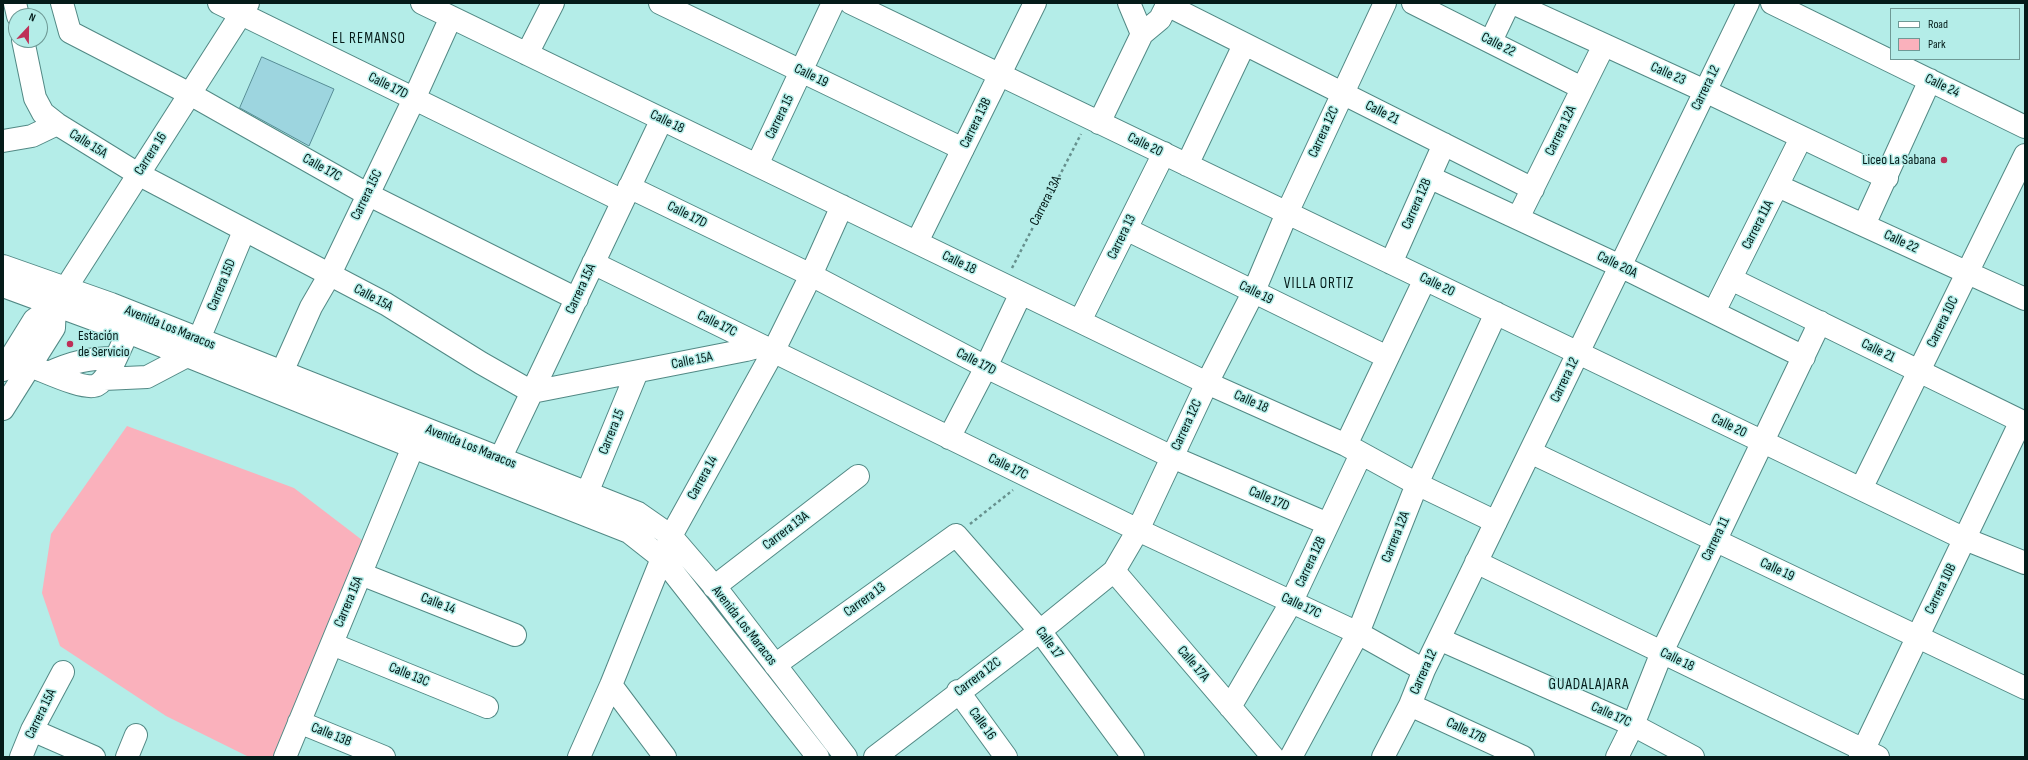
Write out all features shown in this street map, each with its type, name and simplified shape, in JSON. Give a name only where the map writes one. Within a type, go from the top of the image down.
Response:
[{"type":"street","name":"Calle 17C","points":[[62,3],[70,32],[190,94],[367,194],[577,299]]},
{"type":"street","name":"Calle 17D","points":[[219,3],[245,8],[414,99],[811,275],[986,367],[1172,457],[1328,524]]},
{"type":"street","name":"Calle 18","points":[[422,3],[1207,383],[1354,450],[1417,484],[1496,522]]},
{"type":"street","points":[[527,54],[553,3]]},
{"type":"street","name":"Calle 19","points":[[660,3],[963,149]]},
{"type":"street","name":"Carrera 15","points":[[757,165],[802,72],[833,3]]},
{"type":"street","name":"Calle 20","points":[[851,3],[1965,539],[2025,563]]},
{"type":"street","name":"Carrera 13B","points":[[917,242],[1035,3]]},
{"type":"street","points":[[1129,3],[1142,34]]},
{"type":"street","name":"Carrera 12C","points":[[874,757],[958,691],[1040,631],[1114,571],[1138,530],[1207,383],[1254,291],[1286,213],[1385,3]]},
{"type":"street","name":"Calle 22","points":[[1413,3],[1582,88]]},
{"type":"street","points":[[1491,41],[1509,3]]},
{"type":"street","name":"Calle 23","points":[[1513,3],[1705,91],[1887,178]]},
{"type":"street","name":"Carrera 12","points":[[1383,757],[1410,705],[1424,670],[1476,562],[1748,3]]},
{"type":"street","name":"Calle 24","points":[[1772,3],[2025,127]]},
{"type":"street","points":[[1094,120],[1142,34],[1160,19],[1167,4]]},
{"type":"street","name":"Calle 21","points":[[1167,4],[1244,45],[1533,189]]},
{"type":"street","name":"Carrera 16","points":[[3,370],[34,320],[60,297],[245,8]]},
{"type":"street","name":"Carrera 15C","points":[[282,372],[311,307],[329,276],[367,194],[414,99],[450,17]]},
{"type":"street","points":[[1187,165],[1244,45]]},
{"type":"street","name":"Carrera 12A","points":[[1518,218],[1604,45]]},
{"type":"street","points":[[25,48],[35,98],[44,113],[57,124]]},
{"type":"street","points":[[1864,225],[1887,178],[1930,80]]},
{"type":"street","name":"Carrera 15A","points":[[500,459],[662,119]]},
{"type":"street","name":"Calle 15A","points":[[3,141],[32,136],[57,124],[138,174],[329,276],[386,304],[481,364],[532,392],[767,349]]},
{"type":"street","name":"Carrera 11A","points":[[1714,312],[1801,138]]},
{"type":"street","name":"Carrera 12B","points":[[1391,263],[1444,144]]},
{"type":"street","name":"Carrera 13","points":[[1080,321],[1164,153]]},
{"type":"street","name":"Carrera 10C","points":[[1861,489],[2025,156]]},
{"type":"street","name":"Calle 20A","points":[[1429,177],[1620,266],[1804,357]]},
{"type":"street","name":"Calle 22","points":[[1778,186],[2025,300]]},
{"type":"street","name":"Carrera 14","points":[[579,757],[611,685],[671,536],[767,349],[811,275],[842,206]]},
{"type":"street","name":"Calle 19","points":[[1126,229],[1386,357]]},
{"type":"street","name":"Carrera 15D","points":[[193,348],[244,231]]},
{"type":"street","name":"Calle 17C","points":[[593,263],[1138,530],[1358,633],[1424,670]]},
{"type":"street","name":"Avenida Los Maracos","points":[[3,266],[128,332],[282,372],[638,513],[671,536],[714,586],[846,757]]},
{"type":"street","name":"Carrera 12B","points":[[1230,708],[1292,601],[1328,524],[1386,357],[1425,279]]},
{"type":"street","name":"Calle 21","points":[[1731,279],[2023,422]]},
{"type":"street","name":"Avenida Los Maracos","points":[[3,286],[60,297],[193,348],[413,447],[629,532],[662,558],[818,757]]},
{"type":"street","points":[[949,438],[986,367],[1012,288]]},
{"type":"street","name":"Carrera 16","points":[[3,408],[39,369],[54,328],[60,297]]},
{"type":"street","name":"Carrera 12A","points":[[1291,757],[1358,633],[1417,484],[1496,314]]},
{"type":"street","name":"Carrera 11","points":[[1617,757],[1662,652],[1820,322]]},
{"type":"street","points":[[39,369],[89,387],[96,386],[104,379],[128,332]]},
{"type":"street","points":[[104,379],[147,377],[193,348]]},
{"type":"street","points":[[39,369],[95,358],[115,358]]},
{"type":"street","name":"Carrera 15","points":[[588,493],[637,372]]},
{"type":"street","name":"Carrera 10B","points":[[1867,755],[1918,637],[2023,422]]},
{"type":"street","name":"Carrera 15A","points":[[285,757],[413,447]]},
{"type":"street","name":"Calle 19","points":[[1530,452],[2025,688]]},
{"type":"street","name":"Carrera 13A","points":[[714,586],[858,476]]},
{"type":"street","name":"Carrera 13","points":[[774,665],[956,535]]},
{"type":"street","name":"Calle 17","points":[[956,535],[1040,631],[1134,757]]},
{"type":"street","name":"Calle 18","points":[[1476,562],[1662,652],[1867,755]]},
{"type":"street","name":"Calle 17A","points":[[1114,571],[1273,757]]},
{"type":"street","name":"Calle 14","points":[[361,574],[515,635]]},
{"type":"street","name":"Calle 17C","points":[[1439,639],[1632,725],[1693,757]]},
{"type":"street","name":"Calle 13C","points":[[332,644],[487,707]]},
{"type":"street","name":"Carrera 15A","points":[[21,757],[32,730],[63,672]]},
{"type":"street","points":[[611,685],[665,757]]},
{"type":"street","name":"Calle 16","points":[[958,691],[1006,757]]},
{"type":"street","name":"Calle 17B","points":[[1410,705],[1523,757]]},
{"type":"street","name":"Calle 13B","points":[[299,722],[384,757]]},
{"type":"street","points":[[32,730],[94,757]]},
{"type":"street","points":[[127,757],[136,735]]},
{"type":"path","name":"Carrera 13A","points":[[1012,288],[1094,120]]},
{"type":"path","points":[[956,535],[1029,477]]},
{"type":"green space","points":[[127,426],[294,488],[366,543],[274,757],[249,757],[166,716],[60,646],[42,593],[51,534]]},
{"type":"building","points":[[262,57],[334,89],[309,146],[240,108]]},
{"type":"place","name":"Liceo La Sabana","points":[[1944,160]]},
{"type":"place","name":"Estación de Servicio","points":[[70,344]]},
{"type":"district","name":"EL REMANSO","points":[[369,39]]},
{"type":"district","name":"VILLA ORTIZ","points":[[1319,284]]},
{"type":"district","name":"GUADALAJARA","points":[[1589,685]]}]
